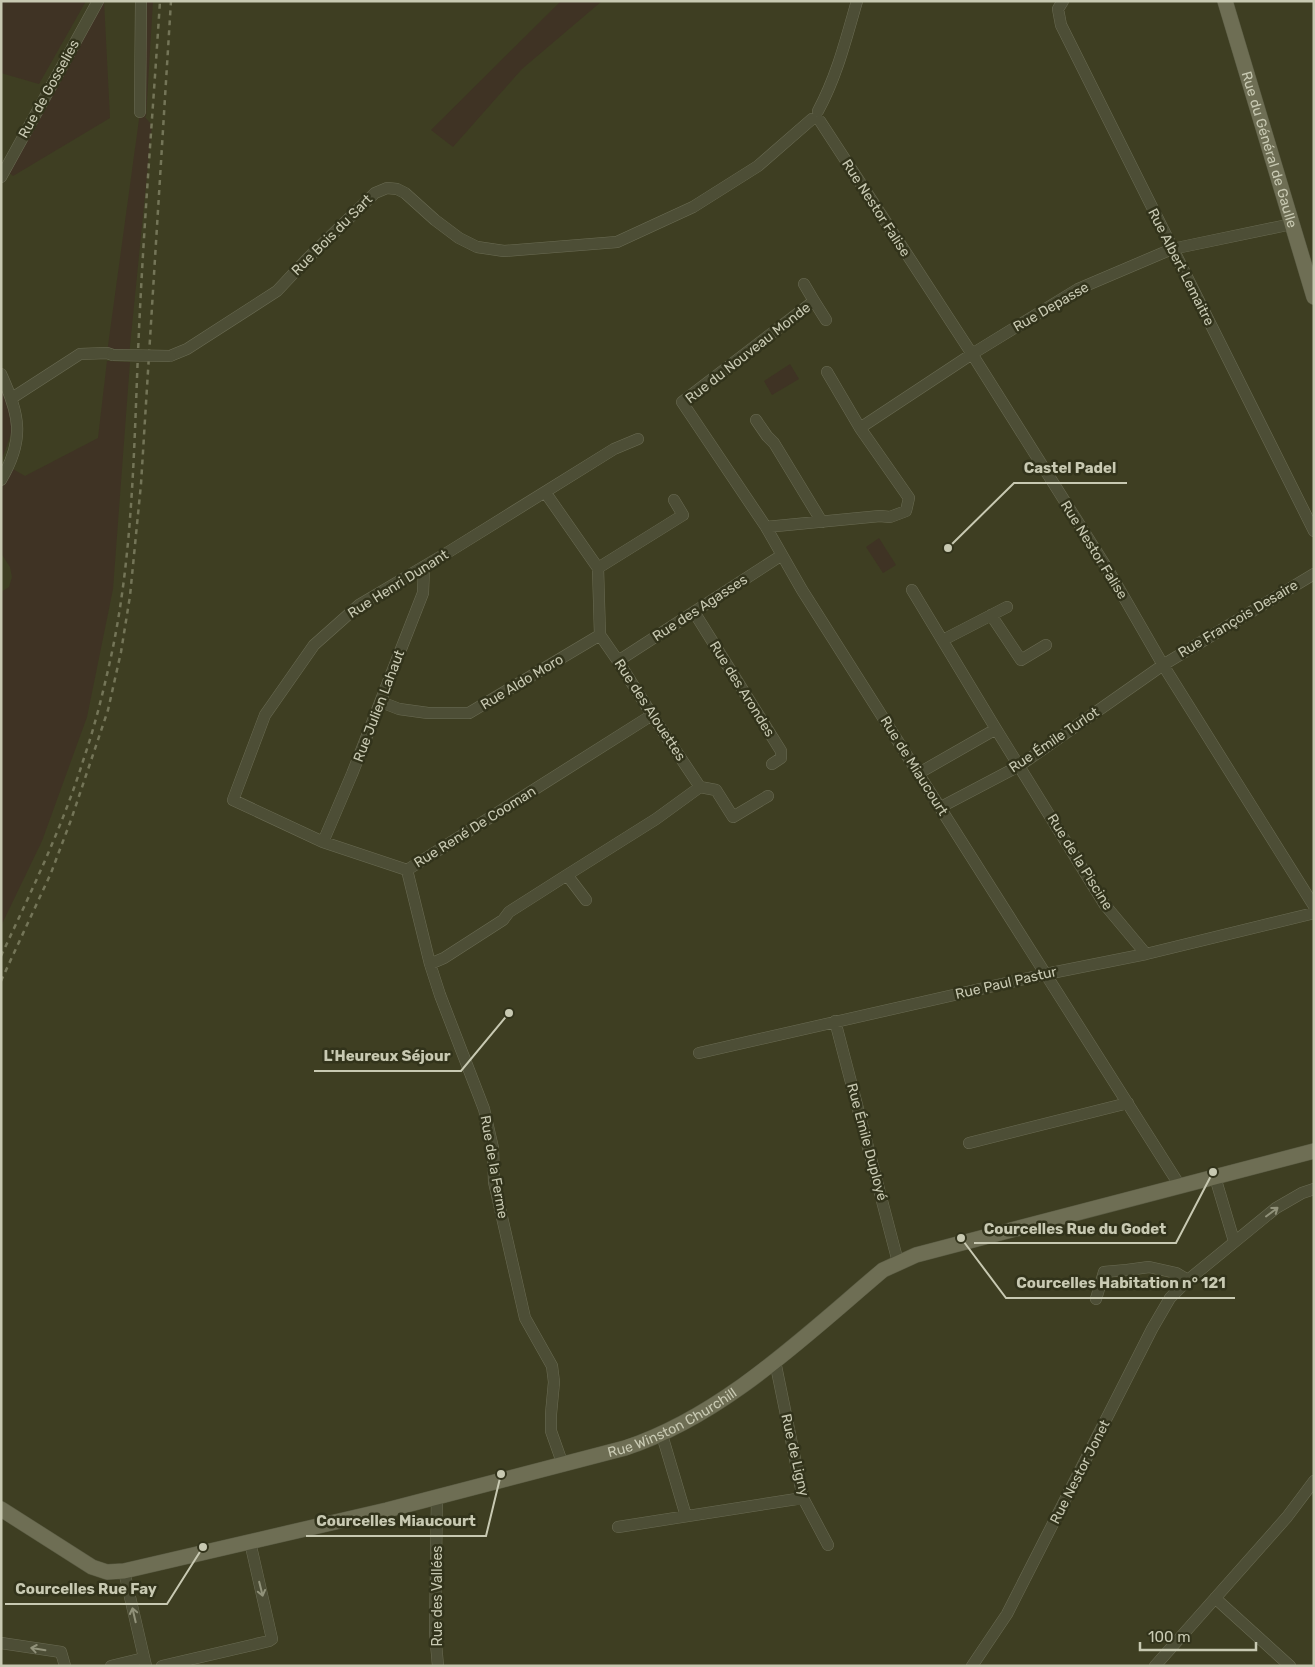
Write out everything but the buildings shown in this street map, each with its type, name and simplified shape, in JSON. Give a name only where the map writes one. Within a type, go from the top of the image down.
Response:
[{"type":"main road","name":"Rue du Général de Gaulle","points":[[1224,1],[1314,297]]},
{"type":"main road","name":"Rue Winston Churchill","points":[[1,1510],[92,1567],[107,1572],[124,1571],[437,1497],[625,1448],[662,1435],[713,1404],[775,1361],[884,1270],[898,1262],[916,1255],[1314,1151]]},
{"type":"street","name":"Rue de Gosselies","points":[[1,177],[98,1]]},
{"type":"street","points":[[140,112],[141,1]]},
{"type":"street","name":"Rue Bois du Sart","points":[[12,398],[80,354],[107,353],[114,355],[170,356],[187,349],[277,290],[375,193],[387,188],[397,189],[405,193],[459,238],[477,247],[504,251],[616,242],[693,207],[758,166],[817,117],[843,50],[857,1]]},
{"type":"street","name":"Rue Albert Lemaitre","points":[[1063,1],[1058,9],[1061,25],[1314,531]]},
{"type":"street","name":"Rue Nestor Falise","points":[[817,117],[972,354],[1110,573],[1163,664],[1314,906]]},
{"type":"street","name":"Rue Depasse","points":[[860,428],[972,354],[1078,289],[1172,249],[1292,224]]},
{"type":"street","name":"Rue du Nouveau Monde","points":[[804,284],[826,320]]},
{"type":"street","name":"Rue du Nouveau Monde","points":[[700,429],[682,402],[814,301]]},
{"type":"street","points":[[766,527],[890,516],[906,511],[909,498],[860,428],[827,372]]},
{"type":"street","points":[[1,374],[18,417],[18,431],[11,463],[1,480]]},
{"type":"street","points":[[756,420],[774,443],[822,522]]},
{"type":"street","name":"Rue de Miaucourt","points":[[700,429],[766,527],[1180,1186]]},
{"type":"street","name":"Rue Henri Dunant","points":[[233,800],[265,714],[314,645],[359,605],[424,567],[614,449],[638,439]]},
{"type":"street","points":[[545,492],[598,568],[600,635]]},
{"type":"street","points":[[598,568],[683,515],[674,500]]},
{"type":"street","name":"Rue des Agasses","points":[[618,661],[782,555]]},
{"type":"street","name":"Rue Julien Lahaut","points":[[323,842],[381,702],[423,593],[424,567]]},
{"type":"street","name":"Rue François Desaire","points":[[1163,664],[1314,574]]},
{"type":"street","name":"Rue de la Piscine","points":[[912,590],[1105,905],[1146,954]]},
{"type":"street","points":[[944,640],[1008,607]]},
{"type":"street","name":"Rue des Arondes","points":[[694,612],[781,751],[781,758],[772,764]]},
{"type":"street","points":[[991,615],[1022,660],[1046,645]]},
{"type":"street","name":"Rue Aldo Moro","points":[[381,702],[399,709],[427,713],[469,713],[600,635]]},
{"type":"street","name":"Rue des Alouettes","points":[[600,635],[700,787]]},
{"type":"street","name":"Rue Émile Turlot","points":[[941,807],[1019,766],[1163,664]]},
{"type":"street","name":"Rue René De Cooman","points":[[233,800],[323,842],[408,870],[652,715]]},
{"type":"street","points":[[919,773],[996,729]]},
{"type":"street","points":[[430,964],[444,958],[502,920],[509,912],[656,819],[700,787],[716,790],[733,817],[768,796]]},
{"type":"street","name":"Rue de la Ferme","points":[[408,870],[430,964],[484,1109],[493,1148],[494,1182],[525,1318],[552,1366],[554,1382],[550,1414],[551,1431],[562,1465]]},
{"type":"street","points":[[567,875],[586,900]]},
{"type":"street","name":"Rue Paul Pastur","points":[[699,1053],[1046,974],[1146,954],[1314,913]]},
{"type":"street","name":"Rue Émile Duployé","points":[[835,1021],[898,1262]]},
{"type":"street","points":[[969,1143],[1128,1103]]},
{"type":"street","points":[[1216,1177],[1234,1242]]},
{"type":"street","name":"Rue Nestor Jonet","points":[[972,1666],[1007,1614],[1152,1329],[1170,1298],[1188,1280],[1276,1208],[1302,1193],[1314,1189]]},
{"type":"street","points":[[1096,1299],[1104,1272],[1149,1267],[1176,1273],[1188,1280]]},
{"type":"street","name":"Rue de Ligny","points":[[775,1361],[803,1498],[828,1545]]},
{"type":"street","points":[[662,1435],[686,1516]]},
{"type":"street","points":[[1155,1666],[1287,1517],[1314,1481]]},
{"type":"street","name":"Rue des Vallées","points":[[437,1497],[435,1632],[438,1666]]},
{"type":"street","points":[[618,1527],[803,1498]]},
{"type":"street","points":[[162,1666],[272,1639],[250,1542]]},
{"type":"street","points":[[111,1666],[145,1662],[124,1571]]},
{"type":"street","points":[[1215,1598],[1290,1666]]},
{"type":"street","points":[[1,1644],[61,1652],[65,1666]]},
{"type":"shaded area","points":[[1,1],[86,1],[39,84],[1,73]]},
{"type":"shaded area","points":[[101,1],[104,1],[110,118],[13,176],[5,169]]},
{"type":"shaded area","points":[[143,1],[153,1],[146,117],[143,115],[152,125],[129,356],[107,353],[140,112]]},
{"type":"shaded area","points":[[561,1],[602,1],[522,69],[453,147],[431,130]]},
{"type":"shaded area","points":[[107,361],[130,362],[113,589],[87,717],[42,841],[1,926],[1,592],[9,587],[12,577],[10,567],[1,553],[1,481],[11,468],[25,476],[98,438]]},
{"type":"shaded area","points":[[790,364],[799,379],[772,395],[764,381]]},
{"type":"shaded area","points":[[1,381],[11,403],[11,434],[1,462]]},
{"type":"shaded area","points":[[879,538],[896,565],[883,573],[866,547]]},
{"type":"railway","points":[[1,956],[45,860],[75,786],[99,707],[119,612],[125,572],[132,492],[143,248],[160,1]]},
{"type":"railway","points":[[1,981],[51,873],[71,820],[108,710],[121,652],[130,596],[141,484],[171,1]]},
{"type":"place","name":"Castel Padel","points":[[948,548]]},
{"type":"place","name":"L'Heureux Séjour","points":[[509,1013]]},
{"type":"place","name":"Courcelles Rue du Godet","points":[[1213,1172]]},
{"type":"place","name":"Courcelles Habitation n° 121","points":[[961,1238]]},
{"type":"place","name":"Courcelles Miaucourt","points":[[501,1474]]},
{"type":"place","name":"Courcelles Rue Fay","points":[[203,1547]]}]
